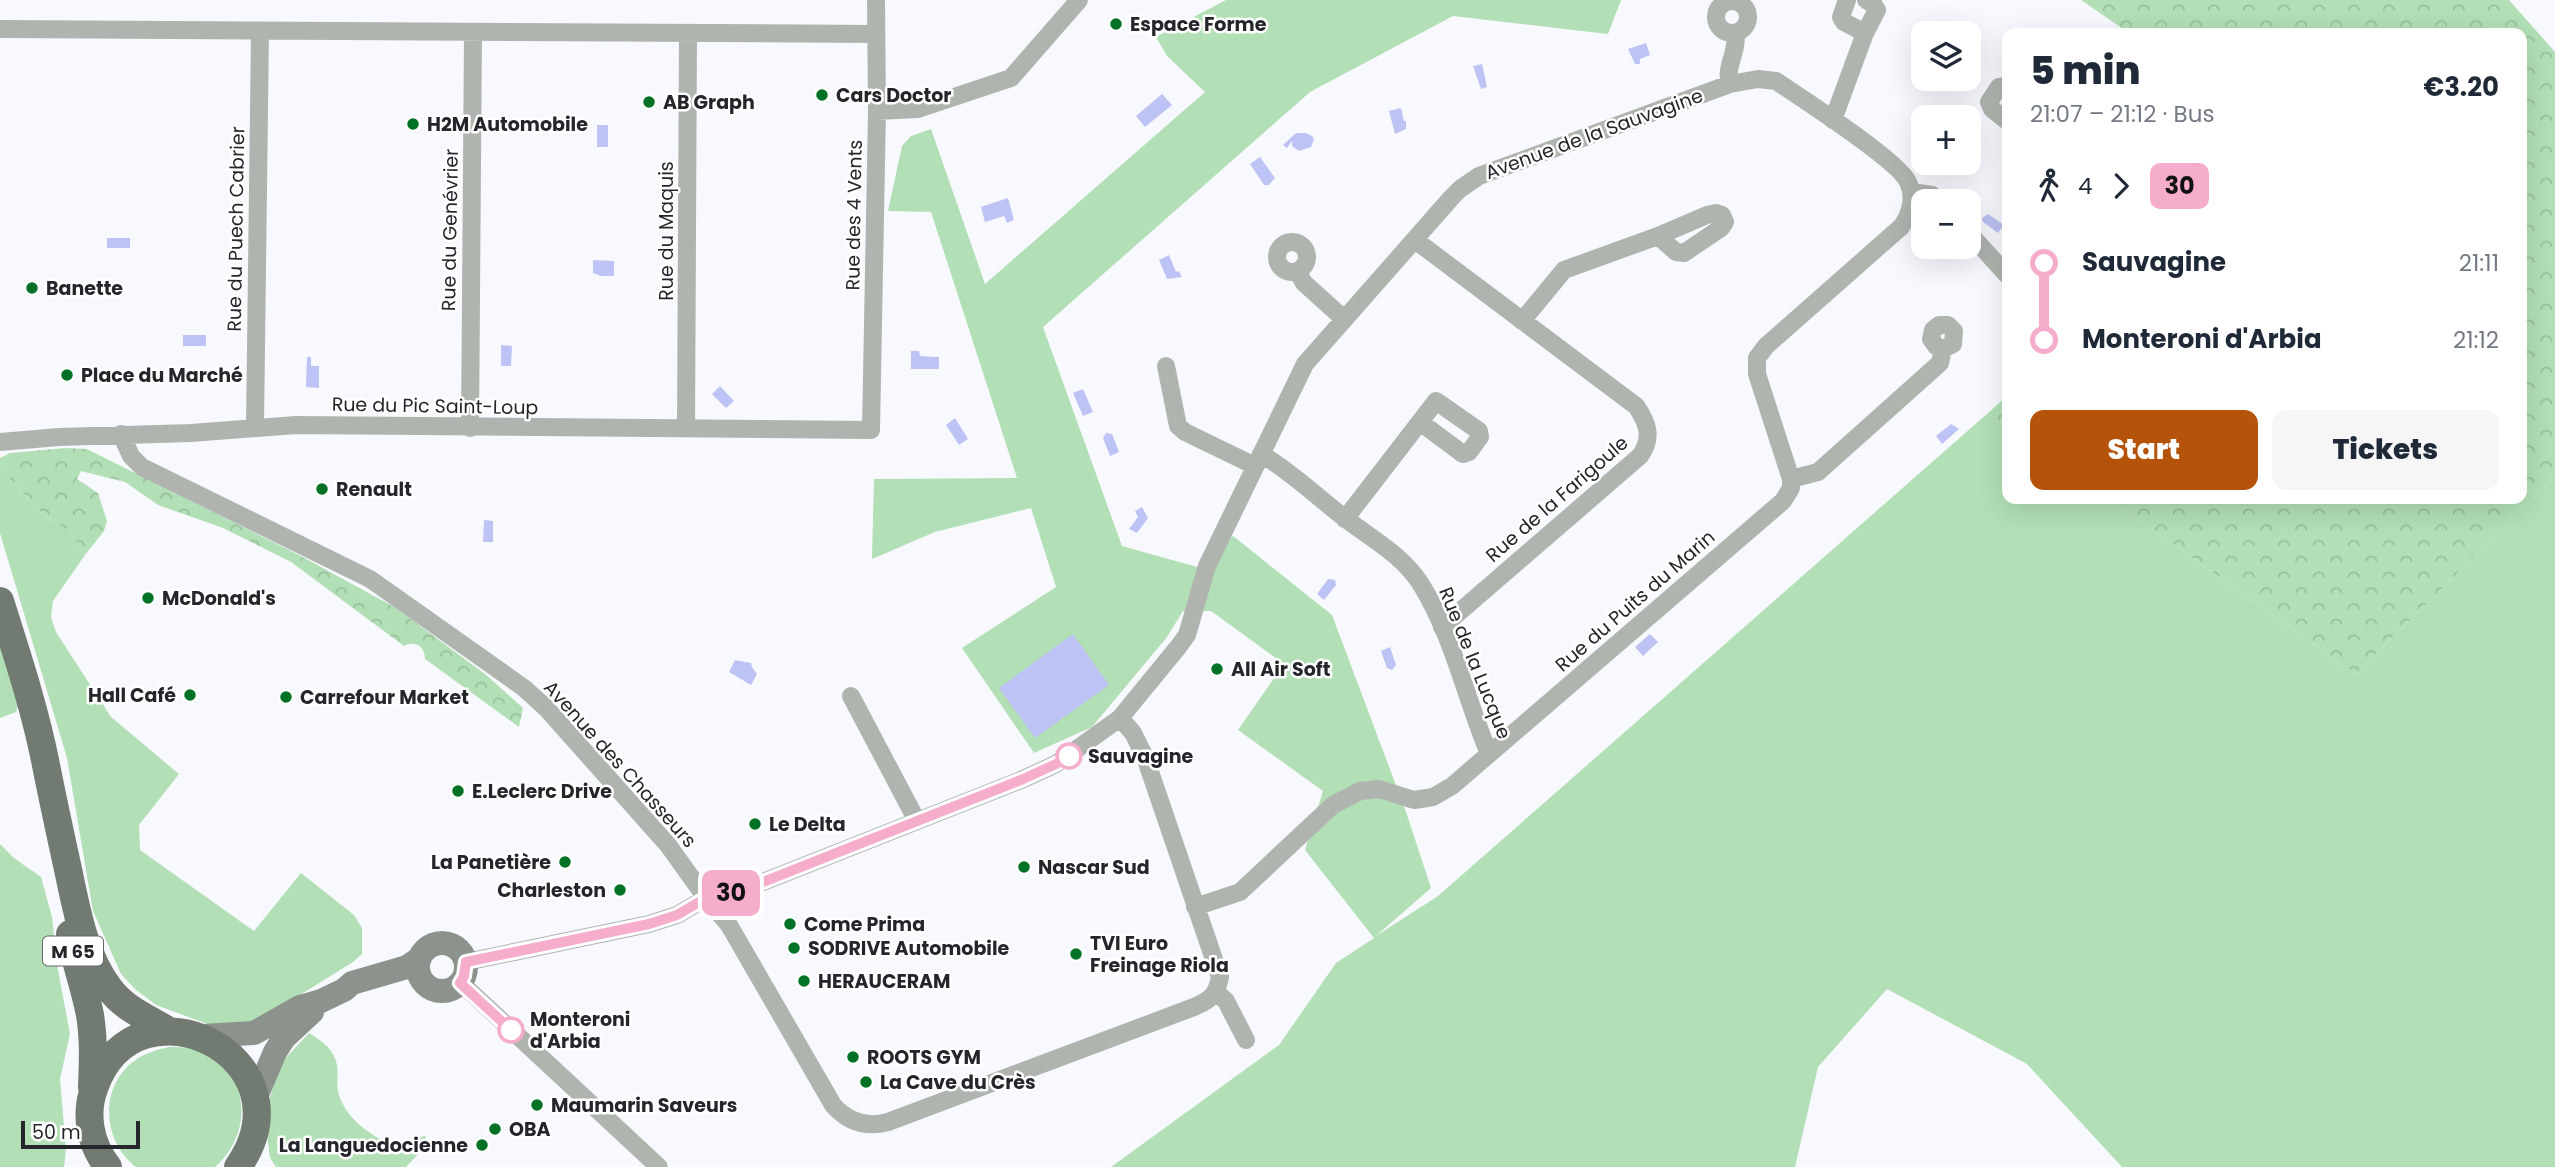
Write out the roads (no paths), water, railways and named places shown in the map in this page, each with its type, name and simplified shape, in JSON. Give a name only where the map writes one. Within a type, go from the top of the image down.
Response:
[{"type":"main road","name":"M 65","points":[[0,601],[46,763],[66,916],[74,959],[90,1015],[92,1094]]},
{"type":"main road","name":"M 65","points":[[53,807],[77,914],[99,972],[108,987],[127,1007],[169,1031]]},
{"type":"main road","points":[[108,1167],[92,1136],[89,1115],[98,1077],[120,1049],[135,1040],[169,1031],[202,1036],[221,1046],[237,1061],[248,1079],[255,1099],[257,1118],[254,1136],[238,1167]]},
{"type":"main road","points":[[254,1136],[264,1167]]},
{"type":"street","name":"Rue des 4 Vents","points":[[871,430],[877,111],[876,0]]},
{"type":"street","points":[[877,111],[918,109],[1011,78],[1079,0]]},
{"type":"street","points":[[1847,0],[1841,17],[1844,22],[1865,33]]},
{"type":"street","points":[[1866,0],[1877,10],[1865,33],[1833,120],[1902,172],[1911,190]]},
{"type":"street","points":[[0,29],[876,34]]},
{"type":"street","name":"Rue du Puech Cabrier","points":[[255,427],[260,31]]},
{"type":"street","name":"Rue du Genévrier","points":[[470,428],[473,33]]},
{"type":"street","points":[[1730,84],[1728,79],[1737,46],[1734,33]]},
{"type":"street","name":"Rue du Maquis","points":[[686,428],[688,34]]},
{"type":"street","name":"Avenue de la Sauvagine","points":[[463,973],[649,924],[677,915],[706,898],[740,891],[1056,764],[1120,718],[1187,635],[1207,566],[1305,364],[1460,189],[1479,176],[1730,84],[1768,78],[1833,120]]},
{"type":"street","points":[[2002,87],[1989,102],[1992,110],[2002,117]]},
{"type":"street","points":[[1911,208],[1901,227],[1766,346],[1757,358],[1758,374],[1791,479],[1818,472],[1940,363],[1943,349]]},
{"type":"street","points":[[1522,321],[1564,270],[1658,236]]},
{"type":"street","name":"Rue de la Farigoule","points":[[1415,240],[1636,406],[1645,418],[1649,431],[1647,447],[1630,465],[1442,627]]},
{"type":"street","points":[[1981,246],[2002,269]]},
{"type":"street","points":[[1297,271],[1304,283],[1344,319]]},
{"type":"street","name":"Rue de la Lucque","points":[[1166,366],[1178,426],[1185,432],[1258,460],[1280,465],[1410,570],[1420,583],[1442,627],[1489,754]]},
{"type":"street","points":[[1345,519],[1420,422]]},
{"type":"street","name":"Rue du Pic Saint-Loup","points":[[0,442],[296,425],[871,430]]},
{"type":"street","name":"Avenue des Chasseurs","points":[[121,434],[131,456],[142,467],[370,579],[524,688],[546,708],[668,845],[737,936],[833,1105],[843,1116],[860,1123],[875,1125],[888,1122],[1207,1002],[1217,993]]},
{"type":"street","name":"Rue du Puits du Marin","points":[[1195,907],[1240,892],[1333,805],[1349,795],[1379,789],[1414,800],[1433,797],[1452,786],[1783,502],[1791,488],[1791,479]]},
{"type":"street","points":[[851,696],[917,821]]},
{"type":"street","points":[[1120,718],[1133,733],[1145,757],[1220,977],[1217,993],[1226,1002],[1246,1040]]},
{"type":"street","points":[[422,971],[428,947],[442,943],[460,951],[463,973],[659,1167]]},
{"type":"street","points":[[422,971],[439,991],[447,991],[463,973]]},
{"type":"street","points":[[202,1036],[254,1033],[300,1007],[344,990],[353,993],[394,983],[422,971]]},
{"type":"street","points":[[255,1099],[275,1052],[284,1038],[321,1001]]},
{"type":"street","points":[[91,1167],[92,1136]]},
{"type":"water","points":[[1646,43],[1650,55],[1640,59],[1640,64],[1635,64],[1628,49]]},
{"type":"water","points":[[1482,64],[1487,87],[1481,89],[1473,66]]},
{"type":"water","points":[[1162,94],[1172,105],[1145,127],[1136,116]]},
{"type":"water","points":[[1401,108],[1406,129],[1395,134],[1389,111]]},
{"type":"water","points":[[597,125],[608,125],[608,147],[597,147]]},
{"type":"water","points":[[1296,133],[1312,136],[1314,139],[1311,147],[1299,151],[1292,146],[1292,141],[1287,148],[1283,145]]},
{"type":"water","points":[[1260,157],[1275,178],[1269,185],[1264,185],[1250,164]]},
{"type":"water","points":[[1008,198],[1014,220],[1007,223],[1004,216],[985,222],[981,207]]},
{"type":"water","points":[[1988,214],[2002,224],[2002,228],[1998,233],[1983,222],[1982,218]]},
{"type":"water","points":[[107,238],[130,238],[130,248],[107,248]]},
{"type":"water","points":[[1169,255],[1176,272],[1179,271],[1182,277],[1167,279],[1159,260]]},
{"type":"water","points":[[593,260],[614,261],[614,276],[593,273]]},
{"type":"water","points":[[183,335],[206,335],[206,346],[183,346]]},
{"type":"water","points":[[501,345],[512,346],[511,366],[501,366]]},
{"type":"water","points":[[911,351],[919,351],[920,356],[939,357],[939,369],[911,369]]},
{"type":"water","points":[[307,357],[311,357],[311,366],[319,366],[319,388],[306,387]]},
{"type":"water","points":[[720,386],[734,401],[726,408],[712,394]]},
{"type":"water","points":[[1083,389],[1093,412],[1083,416],[1073,393]]},
{"type":"water","points":[[955,418],[968,439],[959,445],[946,425]]},
{"type":"water","points":[[1951,424],[1959,429],[1942,444],[1936,436]]},
{"type":"water","points":[[1106,433],[1112,434],[1119,452],[1110,456],[1103,438]]},
{"type":"water","points":[[1142,507],[1148,518],[1137,533],[1129,529],[1138,517],[1135,511]]},
{"type":"water","points":[[484,520],[493,521],[493,542],[483,542]]},
{"type":"water","points":[[1328,579],[1335,580],[1336,585],[1324,600],[1317,594]]},
{"type":"water","points":[[1073,634],[1109,685],[1035,738],[999,688]]},
{"type":"water","points":[[1650,634],[1658,642],[1643,656],[1635,647]]},
{"type":"water","points":[[1390,647],[1396,665],[1392,670],[1387,668],[1381,651]]},
{"type":"water","points":[[735,660],[751,663],[757,674],[751,685],[729,672]]},
{"type":"place","name":"Espace Forme","points":[[1116,24]]},
{"type":"place","name":"Cars Doctor","points":[[822,95]]},
{"type":"place","name":"AB Graph","points":[[649,102]]},
{"type":"place","name":"H2M Automobile","points":[[413,124]]},
{"type":"place","name":"Banette","points":[[32,288]]},
{"type":"place","name":"Place du Marché","points":[[67,375]]},
{"type":"place","name":"Renault","points":[[322,489]]},
{"type":"place","name":"McDonald's","points":[[148,598]]},
{"type":"place","name":"All Air Soft","points":[[1217,669]]},
{"type":"place","name":"Hall Café","points":[[190,695]]},
{"type":"place","name":"Carrefour Market","points":[[286,697]]},
{"type":"place","name":"Sauvagine","points":[[1069,756]]},
{"type":"place","name":"E.Leclerc Drive","points":[[458,791]]},
{"type":"place","name":"Le Delta","points":[[755,824]]},
{"type":"place","name":"La Panetière","points":[[565,862]]},
{"type":"place","name":"Nascar Sud","points":[[1024,867]]},
{"type":"place","name":"Charleston","points":[[620,890]]},
{"type":"place","name":"Come Prima","points":[[790,924]]},
{"type":"place","name":"SODRIVE Automobile","points":[[794,948]]},
{"type":"place","name":"TVI Euro Freinage Riola","points":[[1076,954]]},
{"type":"place","name":"HERAUCERAM","points":[[804,981]]},
{"type":"place","name":"Monteroni d'Arbia","points":[[511,1030]]},
{"type":"place","name":"ROOTS GYM","points":[[853,1057]]},
{"type":"place","name":"La Cave du Crès","points":[[866,1082]]},
{"type":"place","name":"Maumarin Saveurs","points":[[537,1105]]},
{"type":"place","name":"OBA","points":[[495,1129]]},
{"type":"place","name":"La Languedocienne","points":[[482,1145]]}]
